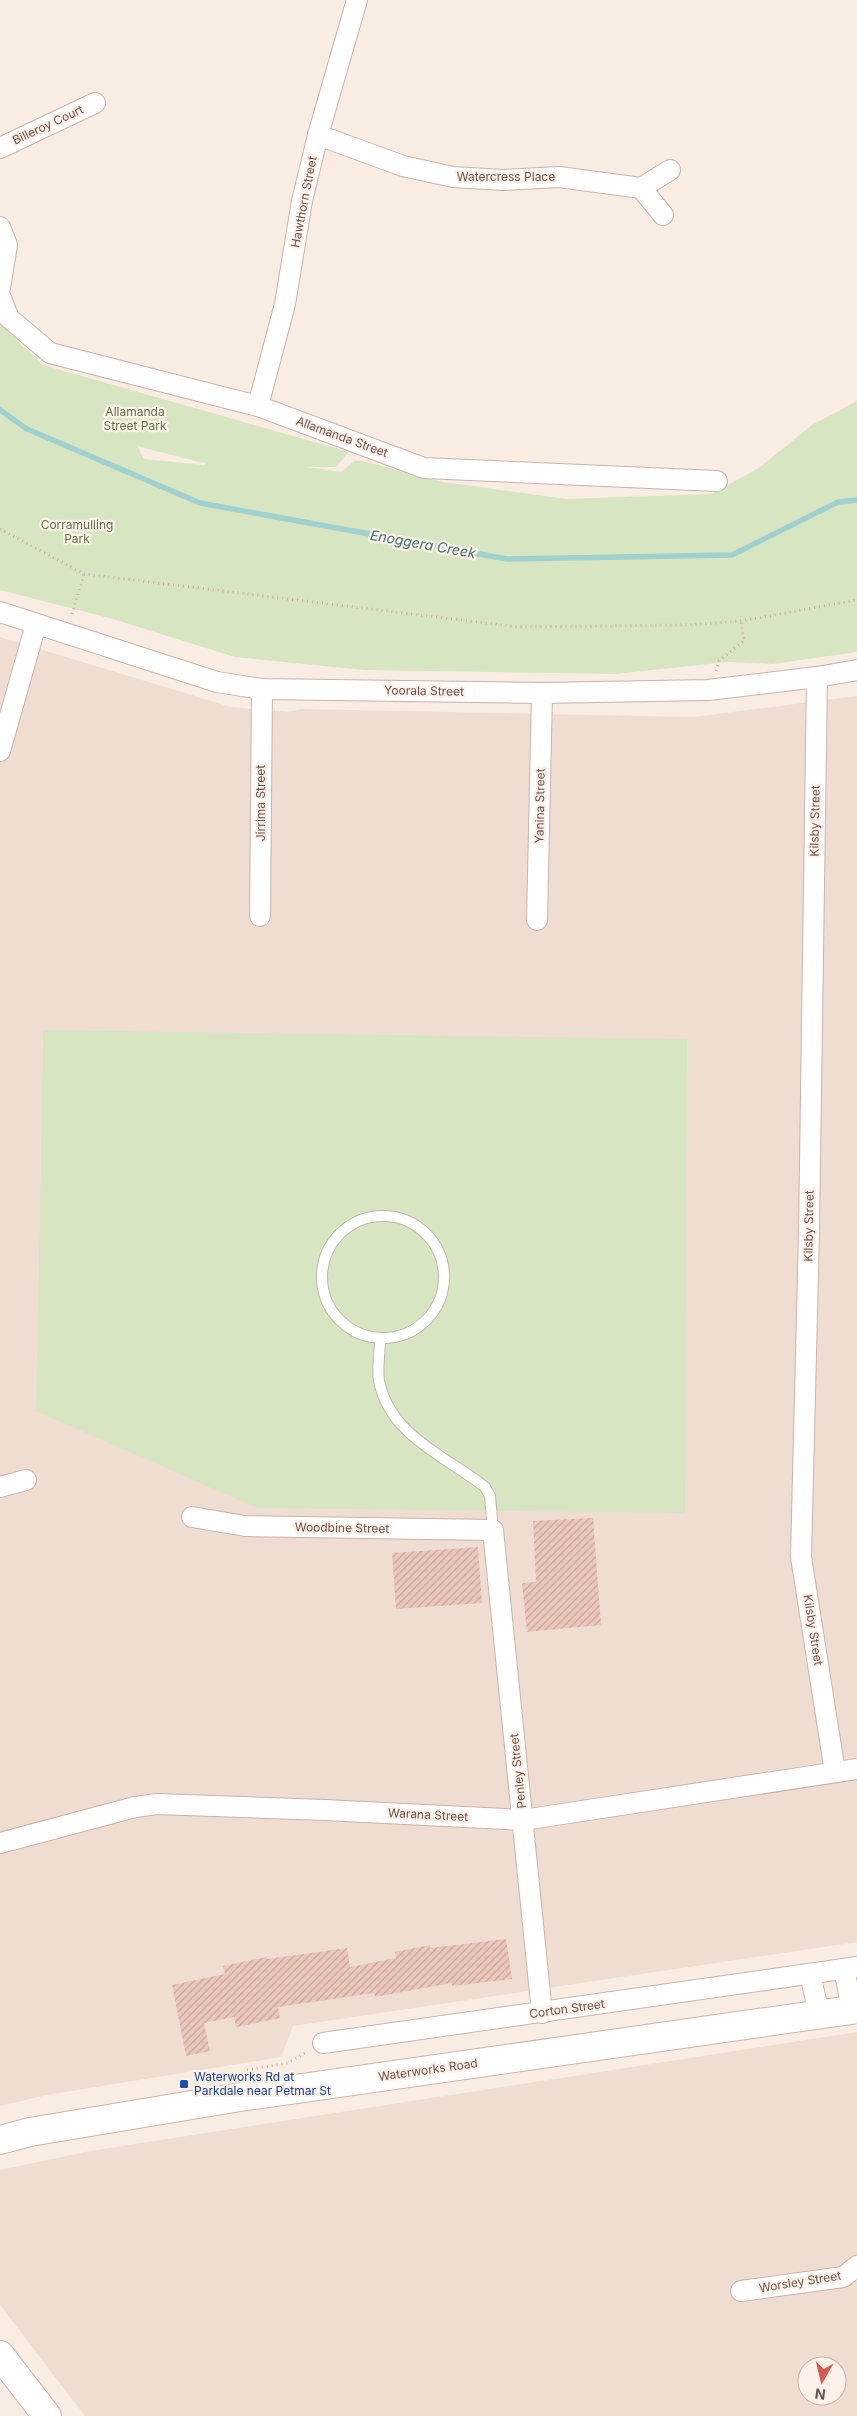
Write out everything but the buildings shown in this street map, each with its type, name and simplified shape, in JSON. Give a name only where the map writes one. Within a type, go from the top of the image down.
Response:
[{"type":"main road","name":"Waterworks Road","points":[[0,2140],[30,2132],[240,2097],[855,2009]]},
{"type":"main road","points":[[0,2355],[47,2416]]},
{"type":"street","name":"Hawthorn Street","points":[[258,406],[285,304],[302,201],[318,135],[357,0]]},
{"type":"street","name":"Billeroy Court","points":[[0,148],[95,103]]},
{"type":"street","name":"Watercress Place","points":[[318,135],[403,166],[453,177],[503,180],[559,177],[641,188]]},
{"type":"street","points":[[663,215],[641,188],[670,170]]},
{"type":"street","points":[[0,227],[7,245],[0,288]]},
{"type":"street","name":"Allamanda Street","points":[[0,296],[9,318],[50,353],[258,406],[424,468],[717,482]]},
{"type":"street","name":"Yoorala Street","points":[[0,612],[217,682],[262,689],[542,693],[711,690],[817,677],[857,670]]},
{"type":"street","points":[[0,751],[36,624]]},
{"type":"street","name":"Kilsby Street","points":[[817,677],[809,1232],[801,1557],[835,1772]]},
{"type":"street","name":"Jirrima Street","points":[[260,916],[262,689]]},
{"type":"street","name":"Yanina Street","points":[[538,920],[542,693]]},
{"type":"street","points":[[0,1487],[26,1480]]},
{"type":"street","name":"Woodbine Street","points":[[192,1517],[245,1526],[493,1530]]},
{"type":"street","name":"Penley Street","points":[[493,1530],[542,2012]]},
{"type":"street","name":"Warana Street","points":[[0,1843],[134,1807],[157,1804],[523,1820],[857,1769]]},
{"type":"street","name":"Corton Street","points":[[323,2043],[851,1968],[855,2009]]},
{"type":"street","points":[[810,1974],[819,2014]]},
{"type":"street","name":"Worsley Street","points":[[741,2291],[843,2277],[857,2266]]},
{"type":"lane","points":[[382,1216],[401,1219],[419,1228],[433,1242],[442,1259],[444,1278],[441,1298],[432,1315],[417,1328],[400,1336],[380,1339],[360,1334],[342,1323],[329,1306],[322,1280],[323,1266],[330,1247],[343,1231],[361,1220],[382,1216]]},
{"type":"lane","points":[[380,1339],[379,1381],[388,1403],[402,1424],[423,1445],[485,1487],[490,1496],[493,1530]]},
{"type":"path","points":[[0,529],[84,574],[518,627],[688,625],[741,621],[857,600]]},
{"type":"path","points":[[66,633],[84,574]]},
{"type":"path","points":[[711,690],[719,661],[744,642],[741,621]]},
{"type":"shaded area","points":[[0,637],[231,707],[289,712],[301,709],[693,717],[857,696],[857,1942],[293,2026],[281,2057],[47,2095],[0,2106]],"holes":[[[43,1030],[685,1513],[38,1311]]]},
{"type":"shaded area","points":[[857,2032],[857,2416],[85,2416],[0,2305],[0,2170],[90,2151]]},
{"type":"green space","name":"Corramulling Park","points":[[0,324],[43,365],[349,452],[336,467],[307,467],[341,472],[354,461],[363,461],[443,482],[566,499],[711,494],[759,468],[812,425],[857,401],[857,652],[773,664],[727,662],[615,674],[364,670],[235,657],[113,619],[0,590]],"holes":[[[137,446],[206,463],[204,465],[144,459]]]},
{"type":"green space","points":[[43,1030],[687,1039],[685,1513],[257,1508],[36,1411]]},
{"type":"waterway","name":"Enoggera Creek","points":[[0,410],[27,429],[200,503],[507,559],[732,555],[838,502],[857,500]]},
{"type":"place","name":"Waterworks Rd at Parkdale near Petmar St","points":[[184,2084]]},
{"type":"park label","name":"Allamanda Street Park","points":[[135,419]]}]
